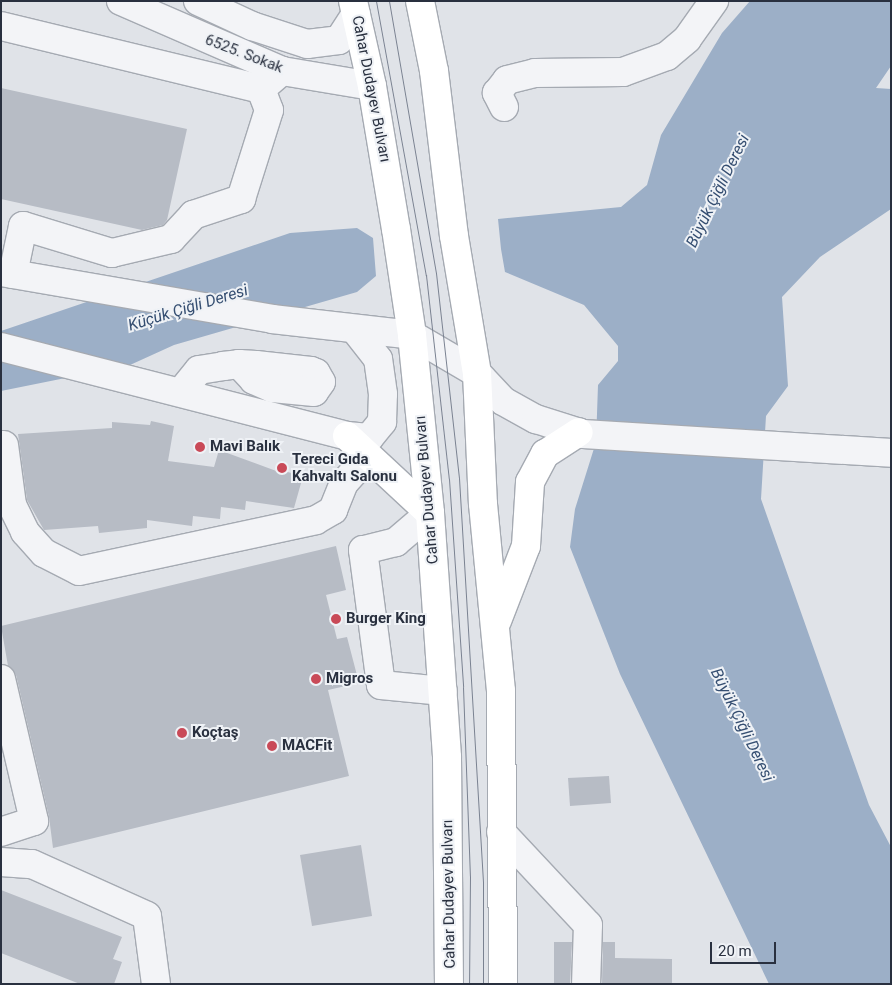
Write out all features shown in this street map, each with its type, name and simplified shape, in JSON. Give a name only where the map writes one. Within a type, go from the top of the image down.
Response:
[{"type":"main road","points":[[420,1],[434,72],[454,236],[477,373],[482,504],[501,691],[502,984]]},
{"type":"main road","name":"Cahar Dudayev Bulvarı","points":[[355,8],[372,86],[412,335],[430,513],[447,767],[449,984]]},
{"type":"main road","points":[[495,628],[526,546],[530,482],[544,454],[576,432]]},
{"type":"main road","points":[[347,436],[430,513]]},
{"type":"street","name":"6525. Sokak","points":[[121,1],[282,70],[372,86]]},
{"type":"street","name":"6525. Sokak","points":[[198,1],[252,26],[307,44],[339,40],[355,8]]},
{"type":"street","points":[[504,107],[497,93],[507,80],[535,73],[623,72],[667,56],[687,38],[714,1]]},
{"type":"street","points":[[1,26],[260,89]]},
{"type":"street","points":[[260,89],[282,70]]},
{"type":"street","points":[[260,89],[269,110],[241,199],[193,215],[171,239],[112,252],[23,226],[7,273],[59,284],[272,319],[356,331],[412,335],[477,373],[503,401],[536,419],[576,432],[774,447],[891,453]]},
{"type":"street","points":[[1,347],[347,436],[369,438],[382,422],[383,394],[378,360],[356,331]]},
{"type":"street","points":[[181,392],[199,370],[239,364]]},
{"type":"street","points":[[4,445],[12,505],[25,532],[44,554],[79,571],[316,520],[333,510],[344,483],[368,456]]},
{"type":"street","points":[[430,513],[396,542],[363,550],[381,685],[442,691]]},
{"type":"street","points":[[1,679],[34,821],[1,832]]},
{"type":"street","points":[[502,832],[588,924],[586,984]]},
{"type":"street","points":[[1,862],[32,864],[147,916],[156,984]]},
{"type":"water","name":"Büyük Çiğli Deresi","points":[[750,1],[891,1],[891,66],[876,88],[891,89],[891,209],[820,257],[782,297],[788,386],[766,416],[761,499],[869,805],[891,847],[891,984],[769,984],[620,674],[570,547],[575,509],[596,442],[598,385],[618,361],[618,346],[584,305],[505,272],[501,249],[498,219],[621,207],[647,185],[661,135],[722,33]]},
{"type":"water","name":"Küçük Çiğli Deresi","points":[[357,228],[373,238],[376,276],[357,292],[174,345],[130,365],[1,391],[1,331],[290,233]]},
{"type":"building","points":[[1,88],[187,129],[167,220],[163,225],[142,230],[1,199]]},
{"type":"building","points":[[151,421],[174,426],[168,461],[214,467],[219,450],[279,472],[280,470],[303,476],[294,508],[246,501],[245,510],[221,507],[220,519],[193,516],[192,526],[147,520],[147,528],[99,533],[98,526],[44,530],[27,500],[18,434],[112,428],[112,422],[150,425]]},
{"type":"building","name":"Koçtaş","points":[[336,546],[346,590],[326,595],[337,639],[347,637],[359,683],[328,690],[349,776],[53,848],[49,817],[16,675],[8,666],[1,626]]},
{"type":"building","points":[[609,776],[611,803],[570,806],[568,778]]},
{"type":"building","points":[[361,845],[372,916],[312,926],[300,855]]},
{"type":"building","points":[[1,890],[122,937],[113,959],[122,962],[114,984],[80,984],[1,953]]},
{"type":"building","points":[[554,942],[572,942],[570,984],[554,984]]},
{"type":"building","points":[[603,942],[615,942],[615,958],[672,959],[672,984],[602,984]]},
{"type":"tram line","points":[[376,1],[426,275],[449,479],[463,687],[470,876],[469,984]]},
{"type":"tram line","points":[[389,1],[436,273],[459,478],[483,882],[483,984]]},
{"type":"place","name":"Mavi Balık","points":[[200,447]]},
{"type":"place","name":"Tereci Gıda Kahvaltı Salonu","points":[[282,468]]},
{"type":"place","name":"Burger King","points":[[336,619]]},
{"type":"place","name":"Migros","points":[[316,679]]},
{"type":"place","name":"Koçtaş","points":[[182,733]]},
{"type":"place","name":"MACFit","points":[[272,746]]}]
